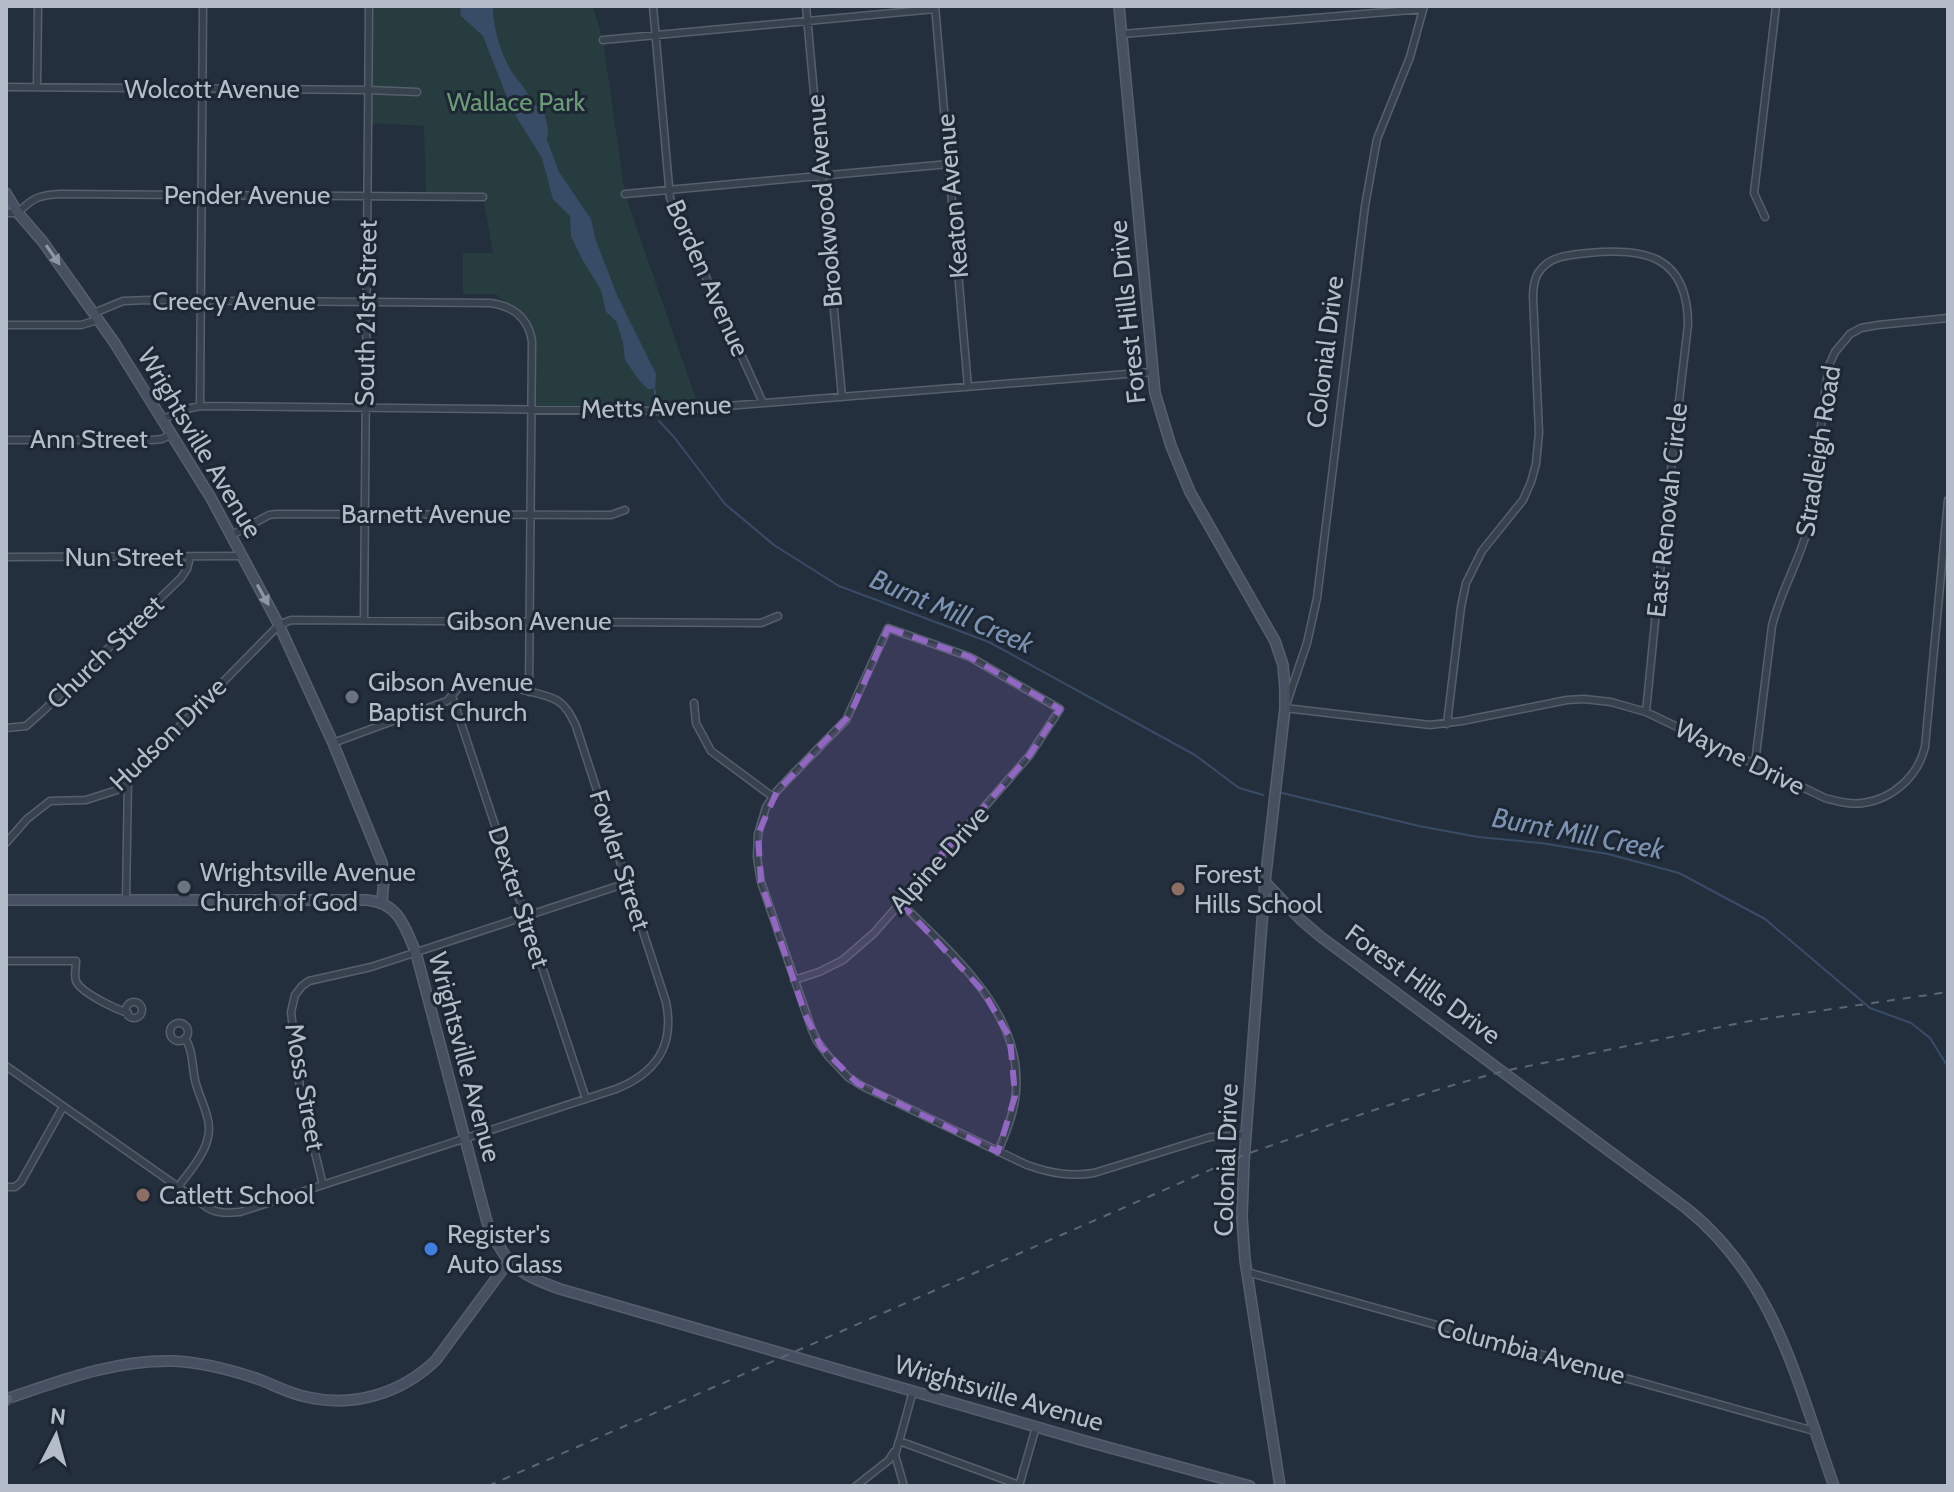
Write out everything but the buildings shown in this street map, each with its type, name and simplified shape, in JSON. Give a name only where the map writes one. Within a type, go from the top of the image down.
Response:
[{"type":"street","points":[[37,87],[38,6]]},
{"type":"street","points":[[200,406],[203,6]]},
{"type":"street","name":"South 21st Street","points":[[364,620],[369,6]]},
{"type":"street","name":"Borden Avenue","points":[[653,6],[670,198],[763,403]]},
{"type":"street","name":"Brookwood Avenue","points":[[806,6],[842,397]]},
{"type":"street","name":"Forest Hills Drive","points":[[1119,6],[1155,393],[1166,433],[1190,492],[1275,641],[1283,665],[1285,708],[1265,882],[1321,937],[1712,1230],[1740,1262],[1772,1315],[1834,1486]]},
{"type":"street","points":[[1765,217],[1754,193],[1776,6]]},
{"type":"street","points":[[1122,34],[1424,7]]},
{"type":"street","name":"Colonial Drive","points":[[1285,708],[1307,643],[1317,598],[1373,158],[1410,57],[1424,7]]},
{"type":"street","points":[[603,40],[935,8]]},
{"type":"street","name":"Keaton Avenue","points":[[935,8],[968,387]]},
{"type":"street","name":"Wolcott Avenue","points":[[6,87],[417,92]]},
{"type":"street","points":[[625,194],[949,164]]},
{"type":"street","name":"Wrightsville Avenue","points":[[6,193],[114,342],[232,535],[279,625],[333,743],[382,863],[382,903],[401,919],[416,953],[487,1222],[509,1261],[523,1274],[560,1289],[1250,1486]]},
{"type":"street","name":"Pender Avenue","points":[[18,213],[29,201],[46,195],[483,197]]},
{"type":"street","points":[[6,213],[18,213]]},
{"type":"street","name":"East Renovah Circle","points":[[1447,724],[1466,583],[1482,551],[1523,500],[1536,464],[1539,433],[1533,296],[1538,274],[1544,265],[1560,257],[1609,251],[1638,252],[1653,257],[1675,274],[1688,308],[1646,712]]},
{"type":"street","name":"Creecy Avenue","points":[[6,325],[87,324],[110,305],[129,300],[490,303],[510,307],[527,325],[532,341],[531,409]]},
{"type":"street","name":"Stradleigh Road","points":[[1755,763],[1772,626],[1810,520],[1831,357],[1842,341],[1861,328],[1948,318]]},
{"type":"street","name":"Metts Avenue","points":[[162,420],[182,410],[200,406],[665,411],[1152,372]]},
{"type":"street","points":[[529,692],[531,409]]},
{"type":"street","name":"Ann Street","points":[[6,440],[153,440],[172,434]]},
{"type":"street","name":"Wayne Drive","points":[[1285,708],[1411,724],[1447,724],[1553,703],[1584,699],[1611,702],[1646,712],[1817,794],[1848,803],[1864,803],[1886,796],[1900,786],[1914,772],[1923,753],[1948,500]]},
{"type":"street","name":"Barnett Avenue","points":[[232,535],[274,514],[611,515],[625,510]]},
{"type":"street","name":"Nun Street","points":[[6,557],[242,556]]},
{"type":"street","name":"Church Street","points":[[6,728],[23,727],[42,712],[181,578],[190,557]]},
{"type":"street","name":"Gibson Avenue","points":[[279,625],[303,619],[761,623],[778,616]]},
{"type":"street","name":"Hudson Drive","points":[[6,843],[45,804],[96,798],[117,790],[279,625]]},
{"type":"street","name":"Alpine Drive","points":[[773,797],[846,720],[888,628],[970,657],[1060,709],[1021,767],[874,933],[843,960],[794,980]]},
{"type":"street","name":"Fowler Street","points":[[333,743],[447,701],[459,688],[471,684],[553,698],[571,715],[667,1010],[667,1035],[661,1054],[651,1067],[636,1080],[586,1099]]},
{"type":"street","name":"Dexter Street","points":[[452,696],[586,1099]]},
{"type":"street","points":[[694,703],[696,723],[711,751],[773,797],[766,807],[760,829],[757,857],[761,882],[817,1041],[848,1077],[876,1094],[1047,1172],[1083,1175],[1114,1169],[1210,1137],[1246,1135]]},
{"type":"street","points":[[126,900],[128,780]]},
{"type":"street","name":"Colonial Drive","points":[[1265,882],[1242,1217],[1247,1272],[1280,1486]]},
{"type":"street","points":[[416,953],[627,883]]},
{"type":"street","points":[[6,900],[367,900],[382,903]]},
{"type":"street","points":[[900,902],[983,991],[1010,1038],[1015,1096],[1011,1120],[998,1152]]},
{"type":"street","name":"Moss Street","points":[[323,1185],[301,1096],[292,1001],[298,990],[309,981],[416,953]]},
{"type":"street","points":[[6,961],[76,961],[75,980],[81,988],[116,1010],[128,1013]]},
{"type":"street","points":[[178,1187],[205,1149],[210,1130],[185,1038]]},
{"type":"street","points":[[6,1066],[215,1212],[240,1212],[586,1099]]},
{"type":"street","points":[[6,1187],[15,1187],[21,1182],[63,1107]]},
{"type":"street","points":[[6,1399],[94,1370],[154,1361],[222,1368],[317,1399],[363,1399],[392,1390],[429,1367],[448,1346],[509,1261]]},
{"type":"street","name":"Columbia Avenue","points":[[1247,1272],[1814,1431]]},
{"type":"street","points":[[904,1486],[895,1455],[913,1391]]},
{"type":"street","points":[[899,1441],[1019,1486],[1036,1427]]},
{"type":"street","points":[[856,1486],[889,1460],[899,1441]]},
{"type":"highlighted area","points":[[888,628],[970,657],[1060,709],[1029,756],[900,902],[983,991],[1010,1038],[1015,1096],[998,1152],[857,1083],[821,1047],[805,1014],[761,882],[758,834],[777,791],[850,715]]},
{"type":"green space","name":"Wallace Park","points":[[369,6],[593,6],[603,40],[625,194],[699,408],[531,409],[532,341],[522,317],[496,294],[463,294],[463,253],[493,253],[483,197],[426,196],[424,126],[368,123]]},
{"type":"water","points":[[461,6],[493,6],[503,55],[531,102],[544,111],[547,140],[559,172],[591,219],[617,295],[656,374],[655,389],[648,389],[625,360],[616,321],[606,312],[601,290],[571,236],[570,216],[553,199],[542,158],[512,110],[483,36],[460,15]]},
{"type":"waterway","name":"Burnt Mill Creek","points":[[655,390],[655,398]]},
{"type":"waterway","name":"Burnt Mill Creek","points":[[659,421],[725,504],[774,545],[839,586],[989,642],[1195,755],[1239,788],[1263,795]]},
{"type":"waterway","name":"Burnt Mill Creek","points":[[1282,793],[1419,826],[1608,854],[1679,873],[1765,919],[1870,1008],[1911,1023],[1930,1038],[1948,1067]]},
{"type":"railway","points":[[488,1486],[1244,1155],[1341,1121],[1504,1071],[1750,1021],[1948,992]]},
{"type":"place","name":"Gibson Avenue Baptist Church","points":[[352,697]]},
{"type":"place","name":"Wrightsville Avenue Church of God","points":[[184,887]]},
{"type":"place","name":"Forest Hills School","points":[[1178,889]]},
{"type":"place","name":"Catlett School","points":[[143,1195]]},
{"type":"place","name":"Register's Auto Glass","points":[[431,1249]]}]
